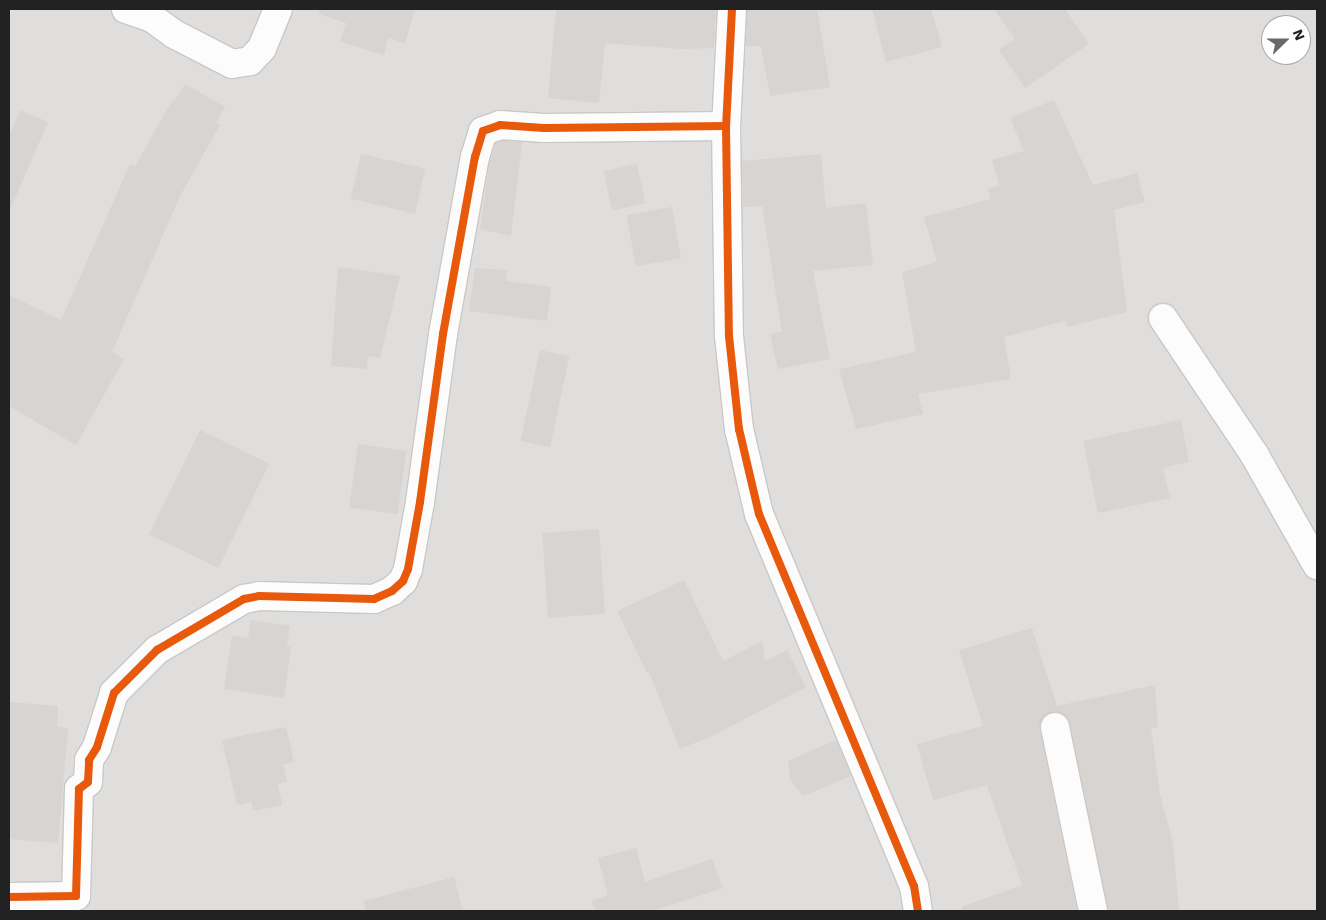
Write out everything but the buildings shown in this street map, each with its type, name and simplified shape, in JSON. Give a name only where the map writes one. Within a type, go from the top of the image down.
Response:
[{"type":"street","points":[[126,9],[152,18],[174,34],[232,64],[250,61],[262,48],[278,9]]},
{"type":"street","points":[[732,9],[726,126],[729,336],[739,429],[758,514],[914,886],[918,911]]},
{"type":"street","points":[[9,897],[76,896],[79,790],[88,782],[89,760],[97,747],[114,693],[157,650],[244,599],[260,596],[374,599],[392,591],[403,580],[408,569],[420,502],[446,316],[475,157],[483,131],[500,125],[544,128],[726,126]]},
{"type":"street","points":[[1163,318],[1254,454],[1317,565]]},
{"type":"street","points":[[1055,727],[1093,911]]},
{"type":"shaded area","points":[[9,9],[1317,9],[1317,911],[9,911]]},
{"type":"cycle path","points":[[732,9],[726,126],[729,336],[739,429],[759,514],[914,886],[918,911]]},
{"type":"cycle path","points":[[9,897],[76,896],[79,789],[88,782],[89,760],[97,747],[114,693],[157,650],[244,599],[259,596],[374,599],[392,591],[403,581],[408,569],[420,502],[443,334],[475,157],[483,131],[500,125],[544,128],[726,126]]}]
